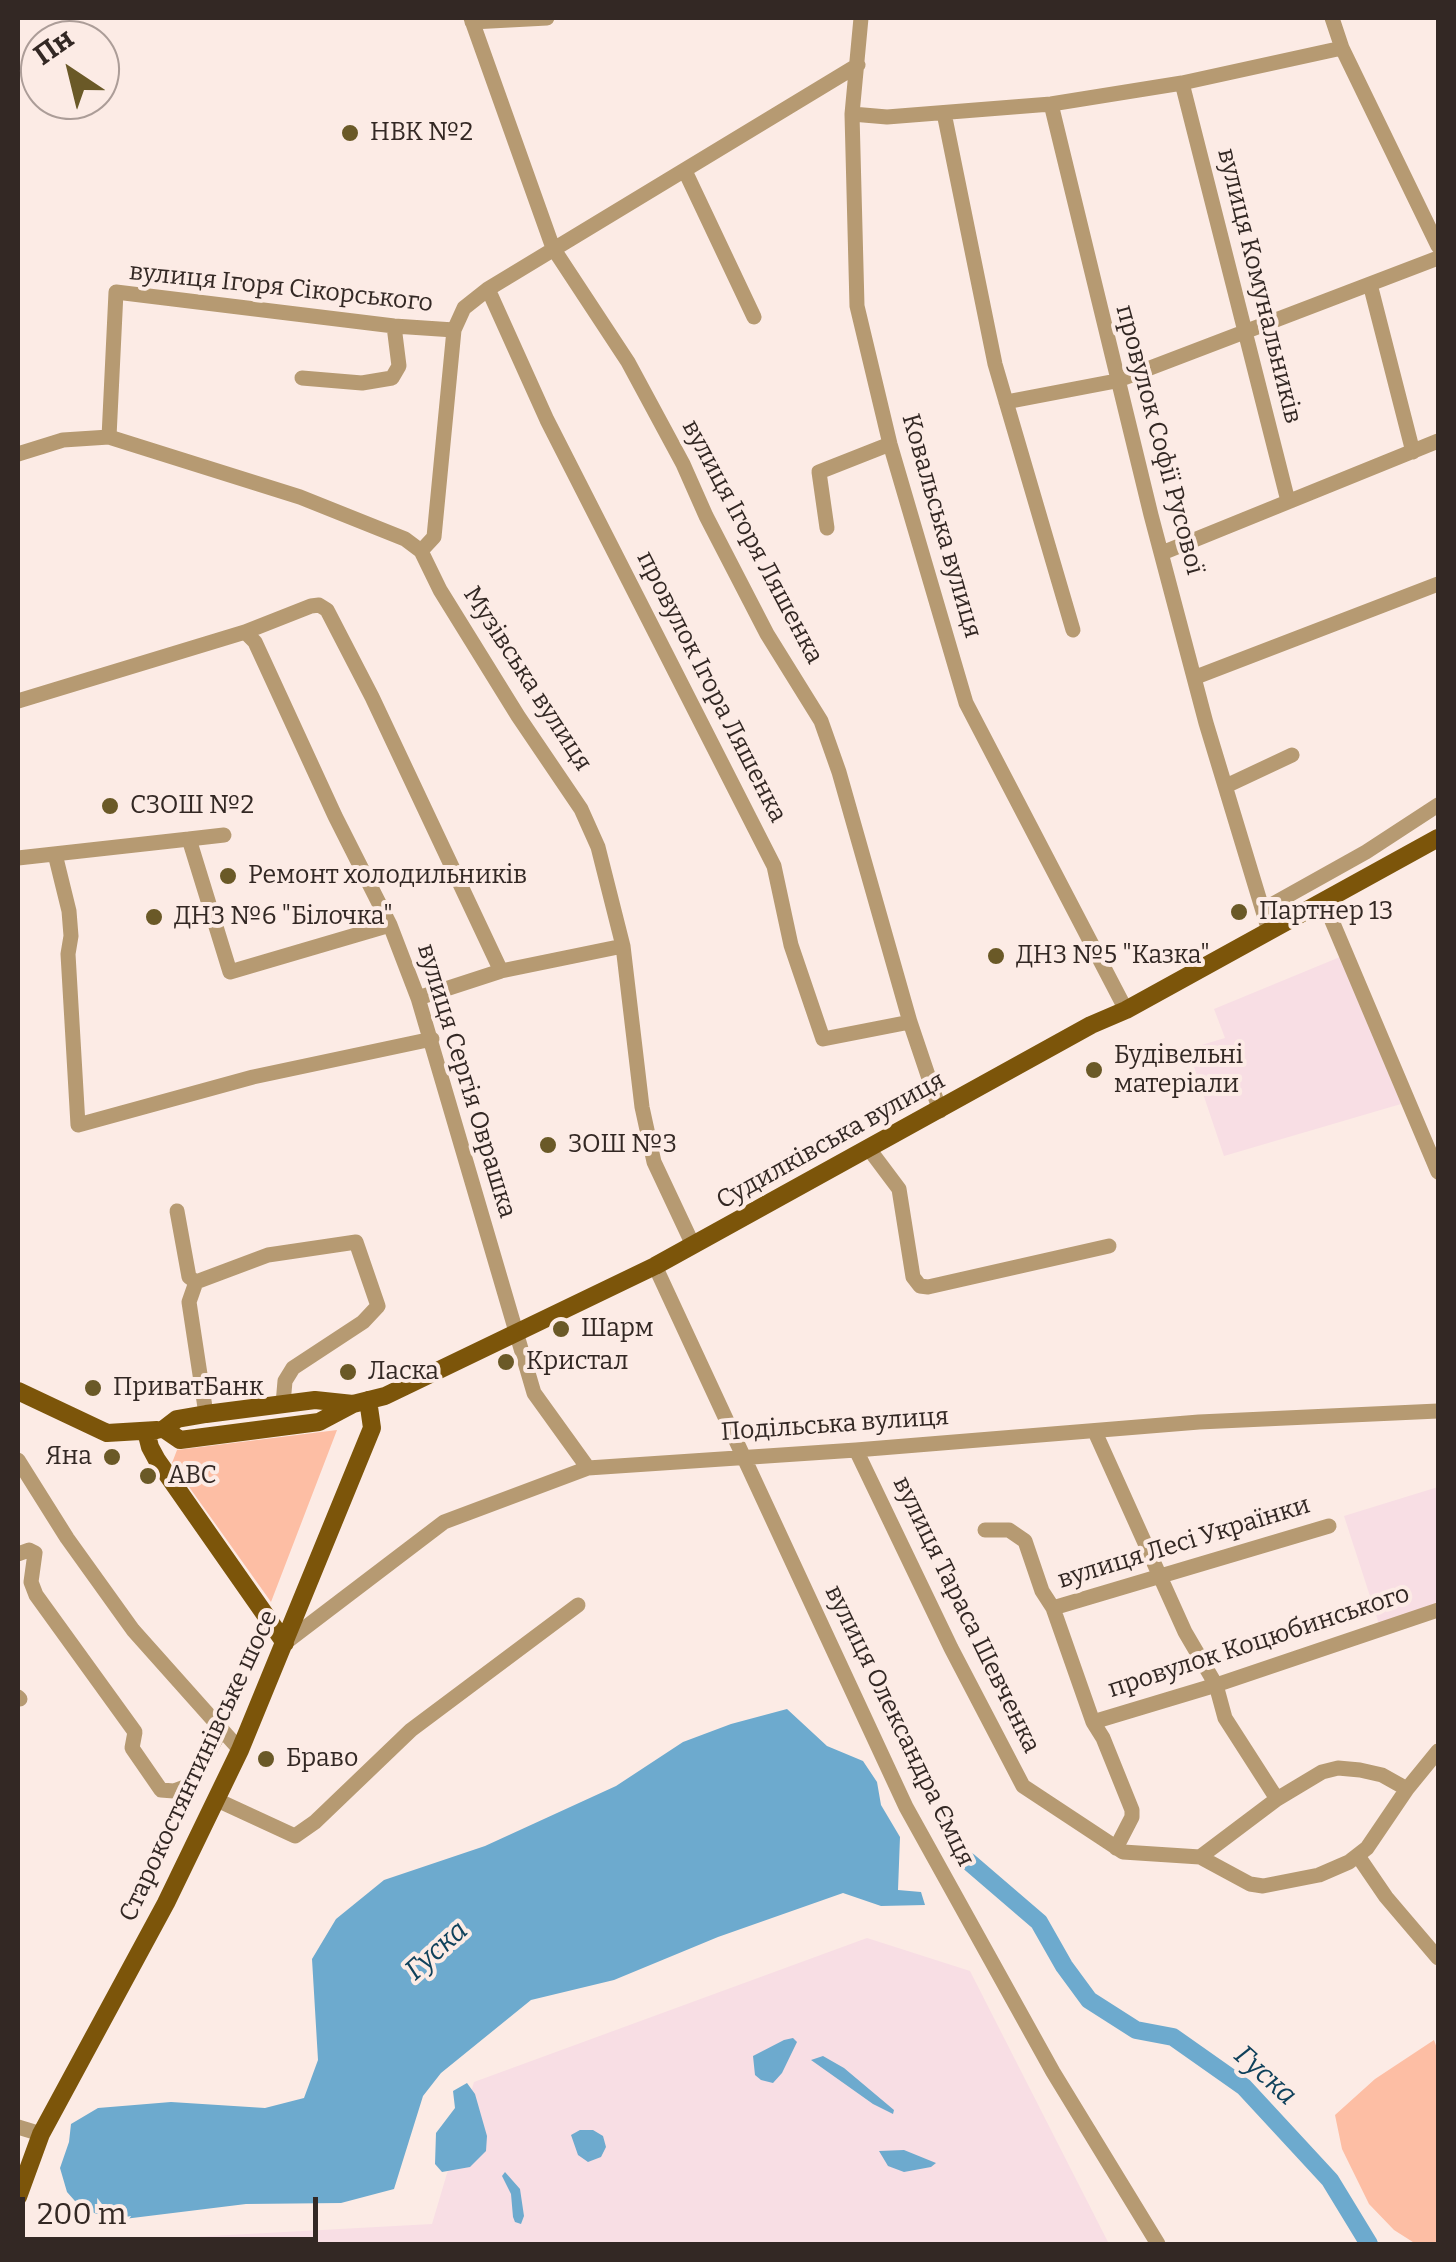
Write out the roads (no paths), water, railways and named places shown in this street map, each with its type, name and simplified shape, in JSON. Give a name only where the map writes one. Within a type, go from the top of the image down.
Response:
[{"type":"main road","name":"Судилківська вулиця","points":[[156,1430],[180,1440],[319,1422],[361,1402],[385,1396],[655,1266],[1438,838]]},
{"type":"main road","points":[[18,1391],[108,1433],[156,1430],[150,1447],[285,1642]]},
{"type":"main road","name":"Судилківська вулиця","points":[[156,1430],[177,1419],[206,1414],[315,1400],[361,1402]]},
{"type":"main road","name":"Старокостянтинівське шосе","points":[[18,2197],[41,2134],[166,1903],[240,1750],[372,1428],[361,1402]]},
{"type":"street","points":[[471,20],[546,18]]},
{"type":"street","name":"Ковальська вулиця","points":[[861,18],[852,114],[857,306],[890,444],[966,703],[1126,1010]]},
{"type":"street","points":[[1332,18],[1342,48],[1438,246]]},
{"type":"street","name":"вулиця Ігоря Ляшенка","points":[[471,20],[553,248],[628,362],[758,618],[821,721],[940,1110]]},
{"type":"street","points":[[852,114],[887,117],[1051,104],[1182,84],[1342,48]]},
{"type":"street","name":"вулиця Ігоря Сікорського","points":[[109,437],[116,292],[454,330],[464,308],[488,289],[858,65]]},
{"type":"street","name":"вулиця Комунальників","points":[[1182,84],[1288,501]]},
{"type":"street","name":"провулок Софії Русової","points":[[1051,104],[1116,381],[1226,786],[1270,931]]},
{"type":"street","points":[[944,113],[995,364],[1073,630]]},
{"type":"street","points":[[685,171],[754,317]]},
{"type":"street","points":[[1006,402],[1116,381],[1438,258]]},
{"type":"street","points":[[1370,284],[1413,452]]},
{"type":"street","name":"провулок Ігора Ляшенка","points":[[488,289],[546,420],[774,866],[791,946],[822,1039],[910,1022]]},
{"type":"street","points":[[302,378],[372,383],[392,378],[399,366],[394,326]]},
{"type":"street","points":[[18,454],[63,440],[109,437],[300,497],[405,539],[421,551],[434,537],[454,330]]},
{"type":"street","points":[[1162,553],[1438,441]]},
{"type":"street","points":[[828,528],[819,472],[890,444]]},
{"type":"street","name":"Музівська вулиця","points":[[421,551],[440,590],[518,716],[581,809],[605,867],[623,946],[642,1107],[654,1162],[693,1245]]},
{"type":"street","points":[[1196,677],[1438,584]]},
{"type":"street","points":[[18,700],[245,632],[311,606],[327,610],[372,696],[500,971]]},
{"type":"street","name":"вулиця Сергія Оврашка","points":[[245,632],[255,642],[334,816],[390,925],[432,1039],[534,1393],[588,1468]]},
{"type":"street","points":[[1226,786],[1292,755]]},
{"type":"street","points":[[1264,909],[1366,852],[1438,805]]},
{"type":"street","points":[[18,858],[224,835]]},
{"type":"street","points":[[189,839],[230,972],[390,925]]},
{"type":"street","points":[[55,854],[70,911],[68,954],[78,1125],[253,1078],[432,1039]]},
{"type":"street","points":[[1324,902],[1438,1172]]},
{"type":"street","points":[[418,998],[500,971],[623,946]]},
{"type":"street","points":[[869,1149],[899,1189],[912,1277],[920,1286],[1109,1246]]},
{"type":"street","points":[[178,1211],[189,1277],[196,1282]]},
{"type":"street","points":[[196,1282],[268,1255],[356,1242],[378,1306],[363,1322],[293,1368],[285,1381],[283,1404]]},
{"type":"street","name":"вулиця Олександра Ємця","points":[[655,1266],[906,1807],[1054,2072],[1158,2244]]},
{"type":"street","points":[[196,1282],[190,1302],[206,1414]]},
{"type":"street","name":"Подільська вулиця","points":[[285,1642],[444,1522],[588,1468],[1200,1422],[1438,1411]]},
{"type":"street","points":[[1095,1432],[1160,1577],[1216,1686],[1225,1718],[1277,1800]]},
{"type":"street","name":"вулиця Тараса Шевченка","points":[[856,1450],[1023,1786],[1116,1848],[1139,1855],[1200,1857],[1250,1884],[1263,1886],[1319,1875],[1358,1856]]},
{"type":"street","points":[[18,1460],[67,1538],[133,1630],[240,1750]]},
{"type":"street","name":"вулиця Лесі Українки","points":[[1054,1608],[1329,1526]]},
{"type":"street","name":"провулок Коцюбинського","points":[[985,1530],[1009,1530],[1021,1536],[1042,1590],[1054,1608],[1093,1722],[1216,1686],[1438,1610]]},
{"type":"street","points":[[18,1554],[30,1550],[35,1553],[31,1582],[36,1595],[135,1732],[132,1748],[160,1790],[174,1791],[190,1785],[221,1730]]},
{"type":"street","points":[[216,1800],[296,1836],[411,1730],[578,1605]]},
{"type":"street","points":[[1093,1722],[1132,1810],[1116,1848]]},
{"type":"street","points":[[1438,1751],[1358,1856],[1438,1958]]},
{"type":"street","points":[[1200,1857],[1312,1777],[1338,1768],[1382,1775],[1407,1789]]},
{"type":"street","points":[[18,2127],[41,2134]]},
{"type":"water","points":[[787,1709],[827,1746],[863,1761],[877,1782],[881,1805],[900,1837],[898,1890],[921,1892],[925,1905],[881,1906],[843,1893],[718,1937],[614,1980],[531,2000],[441,2073],[423,2096],[394,2189],[341,2203],[246,2204],[116,2220],[82,2209],[67,2192],[60,2168],[71,2124],[98,2108],[171,2102],[265,2108],[304,2098],[318,2060],[312,1959],[336,1919],[384,1880],[485,1846],[616,1786],[683,1742]]},
{"type":"water","points":[[793,2038],[797,2042],[782,2073],[773,2083],[761,2080],[755,2075],[753,2056]]},
{"type":"water","points":[[823,2056],[844,2068],[894,2110],[893,2114],[811,2060]]},
{"type":"water","points":[[467,2083],[475,2094],[487,2136],[486,2151],[470,2167],[442,2172],[435,2164],[436,2133],[455,2108],[453,2091]]},
{"type":"water","points":[[593,2130],[603,2136],[606,2147],[601,2157],[588,2162],[578,2155],[571,2135]]},
{"type":"water","points":[[904,2150],[936,2163],[904,2172],[888,2166],[879,2151]]},
{"type":"water","points":[[505,2172],[520,2189],[524,2216],[521,2224],[513,2217],[511,2194],[502,2176]]},
{"type":"waterway","name":"Гуска","points":[[968,1861],[1039,1922],[1089,2000],[1136,2030],[1173,2037],[1244,2087],[1330,2180],[1369,2244]]},
{"type":"place","name":"НВК №2","points":[[350,133]]},
{"type":"place","name":"СЗОШ №2","points":[[110,806]]},
{"type":"place","name":"Ремонт холодильників","points":[[228,876]]},
{"type":"place","name":"Партнер 13","points":[[1239,912]]},
{"type":"place","name":"ДНЗ №6 \"Білочка\"","points":[[154,917]]},
{"type":"place","name":"ДНЗ №5 \"Казка\"","points":[[996,956]]},
{"type":"place","name":"Будівельні матеріали","points":[[1094,1070]]},
{"type":"place","name":"ЗОШ №3","points":[[548,1145]]},
{"type":"place","name":"Шарм","points":[[561,1329]]},
{"type":"place","name":"Кристал","points":[[506,1362]]},
{"type":"place","name":"Ласка","points":[[348,1372]]},
{"type":"place","name":"ПриватБанк","points":[[93,1388]]},
{"type":"place","name":"Яна","points":[[112,1457]]},
{"type":"place","name":"АВС","points":[[148,1476]]},
{"type":"place","name":"Браво","points":[[266,1759]]}]
